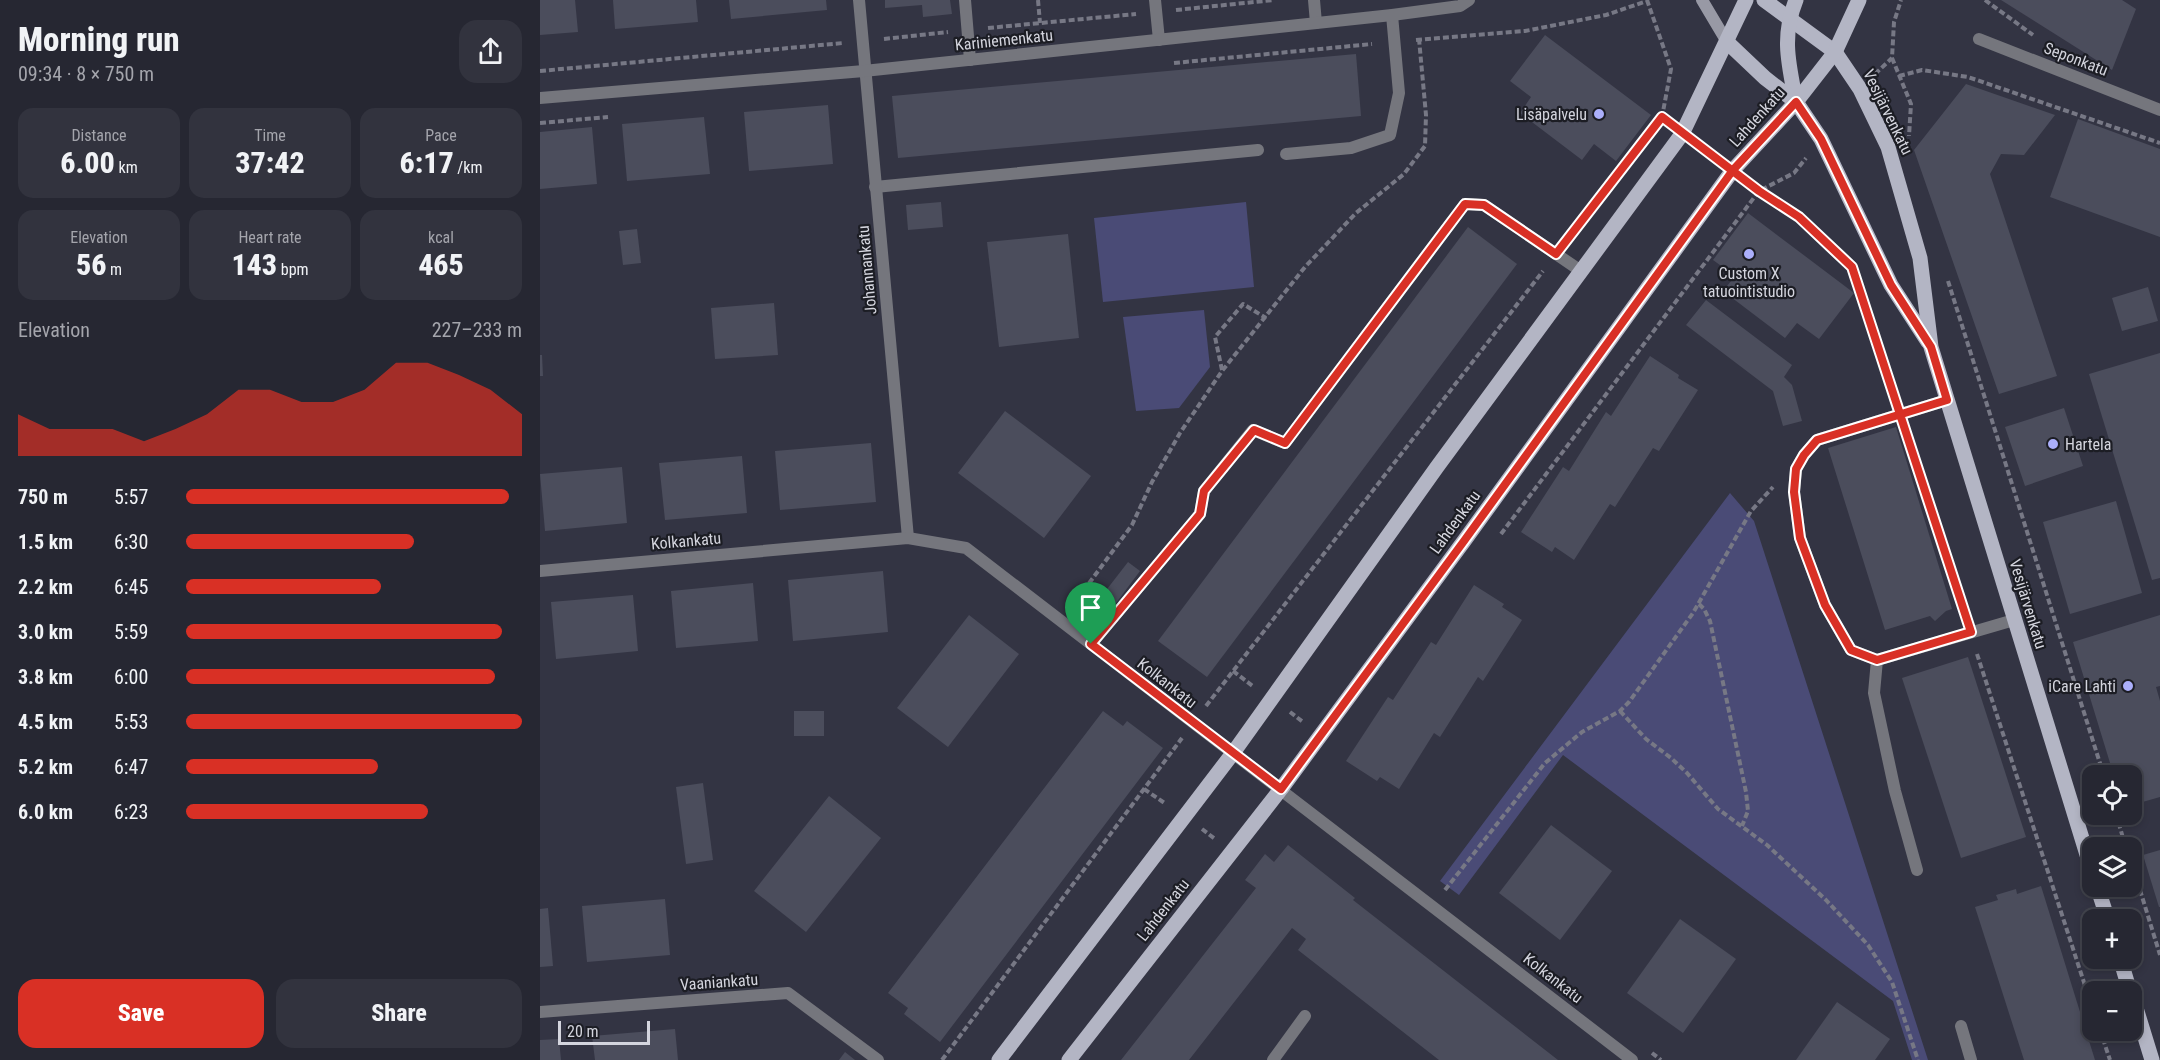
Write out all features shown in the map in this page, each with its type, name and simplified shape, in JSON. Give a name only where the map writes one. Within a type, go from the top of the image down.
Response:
[{"type":"main road","points":[[999,1060],[1233,753],[1444,458],[1682,134],[1746,0]]},
{"type":"main road","name":"Vesijärvenkatu","points":[[1764,0],[1835,52],[1860,89],[1888,147],[1920,258],[1931,347],[2082,839]]},
{"type":"main road","points":[[1796,0],[1789,18],[1787,54],[1796,102]]},
{"type":"main road","name":"Lahdenkatu","points":[[1069,1060],[1281,789],[1733,170],[1796,102],[1835,52],[1859,0]]},
{"type":"main road","name":"Vesijärvenkatu","points":[[1727,42],[1765,78],[1796,102],[1821,139],[1891,285],[1931,347]]},
{"type":"main road","points":[[2142,1028],[2152,1060]]},
{"type":"street","name":"Johannankatu","points":[[859,0],[908,538]]},
{"type":"street","points":[[965,0],[970,60]]},
{"type":"street","points":[[1314,0],[1317,23]]},
{"type":"street","name":"Kariniemenkatu","points":[[540,98],[970,60],[1392,15],[1460,6],[1469,0]]},
{"type":"street","name":"Vesijärvenkatu","points":[[1702,0],[1727,42]]},
{"type":"street","points":[[1156,6],[1159,40]]},
{"type":"street","points":[[1286,154],[1351,148],[1390,135],[1399,93],[1392,15]]},
{"type":"street","name":"Seponkatu","points":[[1979,39],[2160,110]]},
{"type":"street","points":[[875,187],[1258,150]]},
{"type":"street","points":[[1091,644],[1200,514],[1204,491],[1254,430],[1285,443],[1465,204],[1484,205],[1581,272]]},
{"type":"street","points":[[1947,400],[1817,440],[1796,469],[1794,492],[1800,538],[1825,605],[1851,650],[1877,660],[2014,620]]},
{"type":"street","name":"Kolkankatu","points":[[540,571],[908,538],[966,548],[1632,1060]]},
{"type":"street","points":[[1877,660],[1874,693],[1895,791],[1917,870]]},
{"type":"street","name":"Vaaniankatu","points":[[540,1012],[788,993],[878,1060]]},
{"type":"street","points":[[1273,1060],[1305,1017]]},
{"type":"street","points":[[1961,1026],[1971,1060]]},
{"type":"path","points":[[1038,0],[1040,23]]},
{"type":"path","points":[[540,71],[1040,23],[1156,6],[1274,0]]},
{"type":"path","points":[[942,1060],[1193,724],[1662,117],[1671,69],[1647,0],[1606,15],[1525,31],[1467,35]]},
{"type":"path","points":[[1060,620],[1132,525],[1152,482],[1179,434],[1222,371],[1305,267],[1356,213],[1404,174],[1425,146],[1426,115],[1419,39]]},
{"type":"path","points":[[1892,58],[1911,104],[1908,144]]},
{"type":"path","points":[[1899,76],[1922,70],[1968,77],[2160,143]]},
{"type":"path","points":[[1662,117],[1759,191],[1799,217],[1852,267],[2084,981]]},
{"type":"path","points":[[1948,279],[2101,765]]},
{"type":"path","points":[[1222,371],[1215,337],[1243,304],[1266,318]]},
{"type":"path","points":[[1442,893],[1545,763],[1582,732],[1620,711],[1699,604],[1751,511],[1772,488],[1796,469]]},
{"type":"path","points":[[1699,604],[1710,621],[1746,792],[1748,811],[1742,826]]},
{"type":"path","points":[[1620,711],[1646,739],[1687,773],[1718,809],[1767,845],[1826,900],[1868,945],[1892,982],[1918,1060]]},
{"type":"path","points":[[2142,896],[2160,955]]},
{"type":"path","points":[[2104,1041],[2110,1060]]},
{"type":"shaded area","points":[[1246,202],[1254,287],[1103,302],[1094,218]]},
{"type":"shaded area","points":[[1204,310],[1210,367],[1179,408],[1136,411],[1123,317]]},
{"type":"shaded area","points":[[1730,493],[1754,521],[1928,1060],[1912,1060],[1893,1001],[1563,755],[1459,895],[1440,881]]},
{"type":"building","points":[[540,0],[575,0],[578,32],[540,35]]},
{"type":"building","points":[[613,0],[696,0],[698,22],[615,29]]},
{"type":"building","points":[[729,0],[826,0],[827,10],[731,19]]},
{"type":"building","points":[[885,0],[950,0],[952,14],[923,17],[922,5],[885,8]]},
{"type":"building","points":[[2001,0],[2122,0],[2136,9],[2112,70]]},
{"type":"building","points":[[1545,35],[1651,115],[1616,161],[1594,144],[1582,160],[1520,113],[1531,97],[1510,81]]},
{"type":"building","points":[[1356,54],[1361,116],[898,158],[892,96]]},
{"type":"building","points":[[1966,84],[2055,115],[2024,155],[2001,154],[1990,174],[2057,376],[1999,394],[1914,150]]},
{"type":"building","points":[[828,105],[833,164],[749,171],[744,112]]},
{"type":"building","points":[[704,117],[710,174],[627,181],[622,124]]},
{"type":"building","points":[[2078,119],[2160,149],[2160,237],[2050,197]]},
{"type":"building","points":[[592,127],[597,184],[540,189],[540,132]]},
{"type":"building","points":[[941,202],[943,227],[908,230],[906,205]]},
{"type":"building","points":[[1748,213],[1854,293],[1819,339],[1797,323],[1785,338],[1723,291],[1735,276],[1713,260]]},
{"type":"building","points":[[1468,227],[1517,264],[1207,677],[1158,641]]},
{"type":"building","points":[[637,229],[641,263],[623,265],[619,231]]},
{"type":"building","points":[[1068,234],[1079,338],[999,347],[987,242]]},
{"type":"building","points":[[2148,287],[2158,321],[2122,331],[2112,298]]},
{"type":"building","points":[[1706,300],[1792,365],[1784,377],[1792,385],[1802,421],[1783,426],[1773,391],[1686,325]]},
{"type":"building","points":[[774,303],[778,355],[715,359],[711,308]]},
{"type":"building","points":[[2160,353],[2160,578],[2152,580],[2089,374]]},
{"type":"building","points":[[540,355],[542,355],[543,376],[540,376]]},
{"type":"building","points":[[1650,356],[1698,390],[1659,451],[1653,448],[1615,507],[1610,504],[1574,560],[1555,547],[1552,552],[1521,532],[1563,467],[1569,471],[1606,412],[1611,416]]},
{"type":"building","points":[[2064,408],[2083,466],[2025,486],[2005,427]]},
{"type":"building","points":[[1005,411],[1091,476],[1044,538],[958,473]]},
{"type":"building","points":[[1896,427],[1952,609],[1946,611],[1935,621],[1930,616],[1885,630],[1828,448]]},
{"type":"building","points":[[871,443],[876,502],[780,510],[775,451]]},
{"type":"building","points":[[742,456],[747,513],[665,520],[659,463]]},
{"type":"building","points":[[622,467],[627,523],[545,531],[540,474]]},
{"type":"building","points":[[2116,501],[2142,593],[2070,614],[2043,522]]},
{"type":"building","points":[[1128,562],[1140,571],[1116,603],[1104,593]]},
{"type":"building","points":[[883,571],[888,632],[793,641],[788,580]]},
{"type":"building","points":[[753,583],[758,641],[676,648],[671,591]]},
{"type":"building","points":[[1474,585],[1504,604],[1502,607],[1522,620],[1483,681],[1478,677],[1440,737],[1434,733],[1399,789],[1380,777],[1377,781],[1346,761],[1388,697],[1393,700],[1431,642],[1436,645]]},
{"type":"building","points":[[633,595],[638,651],[556,659],[551,602]]},
{"type":"building","points":[[969,615],[1019,654],[948,747],[897,708]]},
{"type":"building","points":[[2160,615],[2160,686],[2156,687],[2160,701],[2160,797],[2142,802],[2142,765],[2111,765],[2073,642]]},
{"type":"building","points":[[1968,657],[2026,837],[1961,858],[1902,678]]},
{"type":"building","points":[[794,711],[824,711],[824,736],[794,736]]},
{"type":"building","points":[[1103,711],[1123,726],[1127,721],[1163,748],[940,1042],[904,1014],[908,1008],[888,993]]},
{"type":"building","points":[[703,783],[713,860],[686,864],[676,787]]},
{"type":"building","points":[[829,796],[881,838],[806,932],[754,891]]},
{"type":"building","points":[[1551,825],[1612,871],[1560,940],[1499,893]]},
{"type":"building","points":[[1288,845],[1355,898],[1353,900],[1558,1060],[1439,1060],[1298,950],[1306,939],[1292,928],[1189,1060],[1121,1060],[1256,888],[1245,880],[1265,854],[1274,862]]},
{"type":"building","points":[[2160,850],[2160,907],[2159,907],[2143,855]]},
{"type":"building","points":[[2041,886],[2082,1018],[2082,1041],[2089,1041],[2095,1060],[2024,1060],[1975,907],[1998,900],[1996,895],[2016,889],[2017,894]]},
{"type":"building","points":[[665,899],[670,955],[587,962],[582,906]]},
{"type":"building","points":[[548,908],[553,966],[540,967],[540,909]]},
{"type":"building","points":[[1680,919],[1736,959],[1683,1033],[1627,993]]},
{"type":"building","points":[[1837,1002],[1890,1039],[1875,1060],[1796,1060]]},
{"type":"building","points":[[675,1029],[678,1060],[595,1060],[592,1036]]},
{"type":"building","points":[[559,1039],[561,1060],[540,1060],[540,1040]]},
{"type":"building","points":[[845,1052],[855,1060],[839,1060]]},
{"type":"place","name":"Lisäpalvelu","points":[[1599,114]]},
{"type":"place","name":"Custom X tatuointistudio","points":[[1749,254]]},
{"type":"place","name":"Hartela","points":[[2053,444]]},
{"type":"place","name":"iCare Lahti","points":[[2128,686]]},
{"type":"route","points":[[1091,644],[1200,514],[1204,491],[1254,430],[1285,443],[1465,204],[1484,205],[1556,254],[1662,117],[1682,134],[1733,170],[1759,191],[1799,217],[1852,267],[1900,414],[1923,487],[1971,632],[1877,660],[1851,650],[1825,605],[1800,538],[1794,492],[1796,469],[1817,440],[1900,414],[1947,400],[1931,347],[1891,285],[1821,139],[1796,102],[1733,170],[1281,789],[1091,644]]}]
